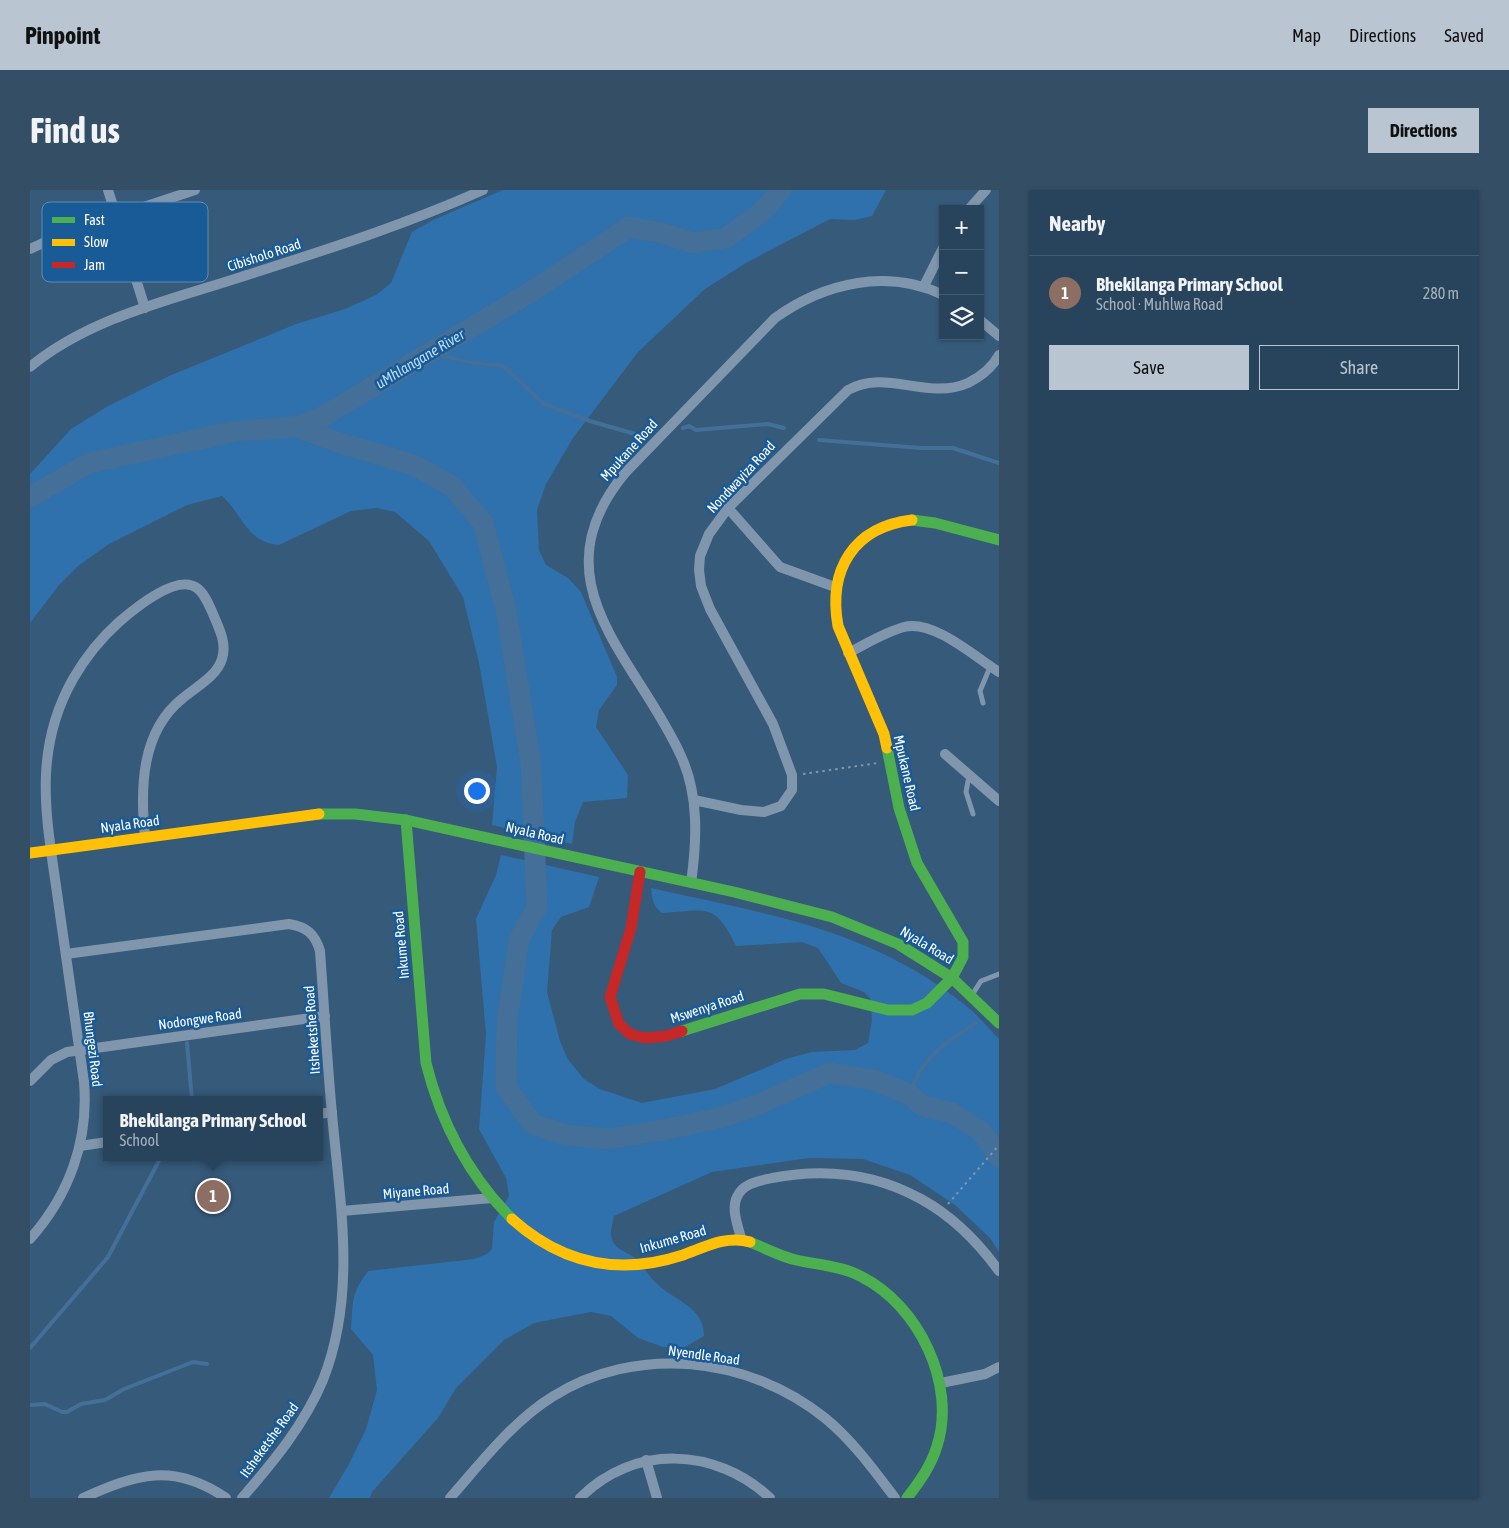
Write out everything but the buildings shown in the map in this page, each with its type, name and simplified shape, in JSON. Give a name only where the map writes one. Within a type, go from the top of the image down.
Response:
[{"type":"street","points":[[108,190],[112,202]]},
{"type":"street","points":[[159,202],[195,190]]},
{"type":"street","name":"Cibisholo Road","points":[[30,367],[58,347],[89,331],[144,308],[292,261],[419,216],[483,190]]},
{"type":"street","points":[[973,205],[986,190]]},
{"type":"street","points":[[30,249],[42,244]]},
{"type":"street","points":[[924,286],[942,250]]},
{"type":"street","name":"Mpukane Road","points":[[691,883],[695,854],[694,800],[681,756],[615,644],[597,607],[591,581],[589,553],[594,526],[599,513],[614,487],[625,473],[769,325],[790,308],[828,289],[862,281],[924,286],[939,293]]},
{"type":"street","points":[[136,282],[144,308]]},
{"type":"street","points":[[984,323],[999,336]]},
{"type":"street","name":"Nondwayiza Road","points":[[792,776],[773,724],[717,624],[701,586],[699,570],[704,545],[709,534],[728,508],[838,396],[861,384],[875,382],[925,389],[951,388],[982,375],[999,355]]},
{"type":"street","points":[[728,508],[780,567],[835,587]]},
{"type":"street","name":"Mpukane Road","points":[[952,978],[963,957],[963,942],[917,863],[899,808],[884,734],[848,653],[834,612],[835,587],[842,564],[854,546],[873,530],[886,525],[912,520],[927,521],[999,540]]},
{"type":"street","name":"Bhungezi Road","points":[[30,1239],[60,1200],[71,1176],[80,1146],[85,1102],[46,804],[46,755],[51,734],[65,693],[96,645],[118,623],[162,591],[173,586],[189,584],[197,588],[205,596],[220,630],[224,653],[218,668],[166,713],[154,735],[144,775],[142,792],[145,837]]},
{"type":"street","points":[[848,653],[899,628],[922,626],[934,630],[994,669]]},
{"type":"street","points":[[945,754],[999,801]]},
{"type":"street","points":[[694,800],[741,810],[772,811],[787,800],[792,790],[792,776]]},
{"type":"street","name":"Nyala Road","points":[[30,853],[316,814],[355,814],[406,820],[812,911],[858,926],[898,944],[952,978],[972,995],[999,1023]]},
{"type":"street","name":"Inkume Road","points":[[406,820],[426,1063],[432,1088],[452,1140],[492,1198],[539,1240],[556,1251],[592,1263],[640,1266],[729,1239],[741,1238]]},
{"type":"street","name":"Mswenya Road","points":[[640,872],[631,928],[610,997],[619,1024],[624,1030],[637,1036],[645,1038],[666,1036],[800,994],[824,994],[888,1010],[912,1010],[927,1003],[952,978]]},
{"type":"street","name":"Itsheketshe Road","points":[[66,954],[289,924],[301,926],[312,934],[320,951],[332,1112],[342,1211],[343,1299],[330,1358],[323,1379],[298,1428],[274,1461],[242,1498]]},
{"type":"street","name":"Nodongwe Road","points":[[30,1080],[51,1060],[67,1052],[325,1016]]},
{"type":"street","points":[[323,1113],[332,1112]]},
{"type":"street","points":[[80,1146],[103,1143]]},
{"type":"street","points":[[907,1498],[928,1470],[937,1449],[942,1423],[940,1383],[923,1340],[901,1307],[870,1280],[828,1266],[783,1257],[741,1238],[735,1210],[739,1192],[748,1184],[759,1180],[801,1172],[842,1173],[864,1177],[902,1190],[941,1212],[970,1237],[999,1271]]},
{"type":"street","name":"Miyane Road","points":[[342,1211],[492,1198]]},
{"type":"street","name":"Nyendle Road","points":[[450,1498],[504,1438],[550,1398],[575,1384],[602,1373],[630,1366],[663,1362],[734,1371],[764,1382],[795,1399],[825,1418],[871,1467],[895,1498]]},
{"type":"street","points":[[940,1383],[985,1374],[999,1366]]},
{"type":"street","points":[[580,1498],[608,1475],[646,1460],[675,1457],[704,1461],[734,1472],[761,1489],[770,1498]]},
{"type":"street","points":[[646,1460],[657,1498]]},
{"type":"street","points":[[83,1498],[117,1483],[145,1475],[174,1475],[206,1486],[226,1498]]},
{"type":"lane","points":[[983,703],[980,691],[994,669]]},
{"type":"lane","points":[[970,775],[966,792],[973,814]]},
{"type":"lane","points":[[972,995],[981,981],[999,974]]},
{"type":"path","points":[[792,776],[890,761]]},
{"type":"path","points":[[941,1212],[999,1145]]},
{"type":"shaded area","points":[[503,190],[886,190],[872,216],[855,220],[830,219],[746,263],[705,289],[638,352],[573,438],[546,484],[537,510],[539,550],[546,565],[568,578],[581,592],[617,677],[617,685],[599,710],[596,727],[628,775],[627,798],[583,802],[575,822],[572,844],[492,825],[497,767],[479,663],[463,597],[429,541],[395,512],[377,508],[351,511],[279,545],[268,543],[252,534],[222,496],[187,505],[109,544],[78,566],[59,585],[30,623],[30,474],[71,429],[108,406],[169,376],[296,324],[345,309],[376,295],[391,283],[412,232],[433,220]]},
{"type":"shaded area","points":[[501,855],[599,877],[589,907],[561,917],[552,930],[547,992],[560,1041],[567,1058],[584,1079],[600,1089],[642,1103],[715,1089],[786,1059],[811,1052],[855,1050],[868,1043],[872,1020],[870,998],[864,992],[841,983],[818,948],[802,942],[736,946],[729,932],[715,915],[700,911],[662,913],[654,902],[651,888],[776,916],[815,927],[853,941],[891,957],[928,978],[964,1004],[999,1039],[999,1252],[990,1238],[955,1205],[910,1175],[863,1159],[809,1158],[712,1172],[614,1216],[611,1234],[616,1246],[635,1258],[663,1289],[694,1311],[703,1326],[704,1336],[685,1347],[663,1347],[638,1338],[611,1316],[591,1312],[534,1323],[504,1340],[456,1388],[438,1418],[372,1492],[370,1498],[329,1498],[349,1464],[366,1429],[377,1390],[373,1355],[351,1329],[354,1298],[362,1279],[368,1271],[474,1259],[487,1254],[492,1249],[494,1222],[509,1196],[506,1178],[479,1129],[486,1034],[476,919],[496,875]]},
{"type":"waterway","name":"uMhlangane River","points":[[30,497],[89,463],[237,431],[297,427],[322,417],[534,290],[629,227],[658,232],[694,243],[726,238],[763,211],[781,190]]},
{"type":"waterway","points":[[430,353],[474,363],[503,366],[544,404],[590,421],[635,434]]},
{"type":"waterway","points":[[683,428],[689,426],[696,430],[768,424],[784,428]]},
{"type":"waterway","points":[[297,427],[340,443],[414,465],[452,486],[483,523],[506,610],[531,764],[537,907],[519,940],[507,1021],[506,1087],[533,1124],[566,1135],[608,1139],[663,1130],[723,1117],[757,1105],[829,1073],[875,1080],[910,1095],[922,1106],[952,1113],[982,1132],[999,1157]]},
{"type":"waterway","points":[[819,440],[921,448],[953,448],[999,463]]},
{"type":"waterway","points":[[910,1095],[920,1071],[935,1052],[976,1023]]},
{"type":"waterway","points":[[187,1043],[192,1096]]},
{"type":"waterway","points":[[30,1348],[108,1257],[159,1161]]},
{"type":"waterway","points":[[30,1405],[45,1404],[62,1412],[67,1412],[81,1404],[105,1400],[124,1389],[193,1362],[207,1364]]},
{"type":"traffic: fast","points":[[912,520],[935,523],[999,540]]},
{"type":"traffic: fast","points":[[682,1031],[800,994],[824,994],[888,1010],[912,1010],[927,1003],[952,978],[963,957],[963,942],[917,863],[899,808],[887,748]]},
{"type":"traffic: fast","points":[[319,814],[355,814],[406,820],[734,892],[832,917],[898,944],[952,978],[999,1023]]},
{"type":"traffic: fast","points":[[406,820],[426,1063],[432,1085],[458,1147],[482,1184],[512,1219]]},
{"type":"traffic: fast","points":[[750,1242],[790,1258],[838,1268],[862,1277],[882,1290],[900,1306],[916,1326],[928,1349],[937,1373],[942,1397],[942,1422],[932,1460],[907,1498]]},
{"type":"traffic: slow","points":[[887,748],[884,734],[838,626],[837,587],[841,570],[849,555],[860,542],[874,532],[891,524],[912,520]]},
{"type":"traffic: slow","points":[[30,853],[319,814]]},
{"type":"traffic: slow","points":[[512,1219],[551,1247],[571,1256],[592,1262],[614,1265],[636,1265],[659,1261],[724,1241],[741,1240],[750,1242]]},
{"type":"traffic: jam","points":[[640,872],[631,928],[610,997],[619,1024],[630,1034],[645,1038],[666,1036],[682,1031]]},
{"type":"place","name":"Bhekilanga Primary School","points":[[213,1196]]}]
